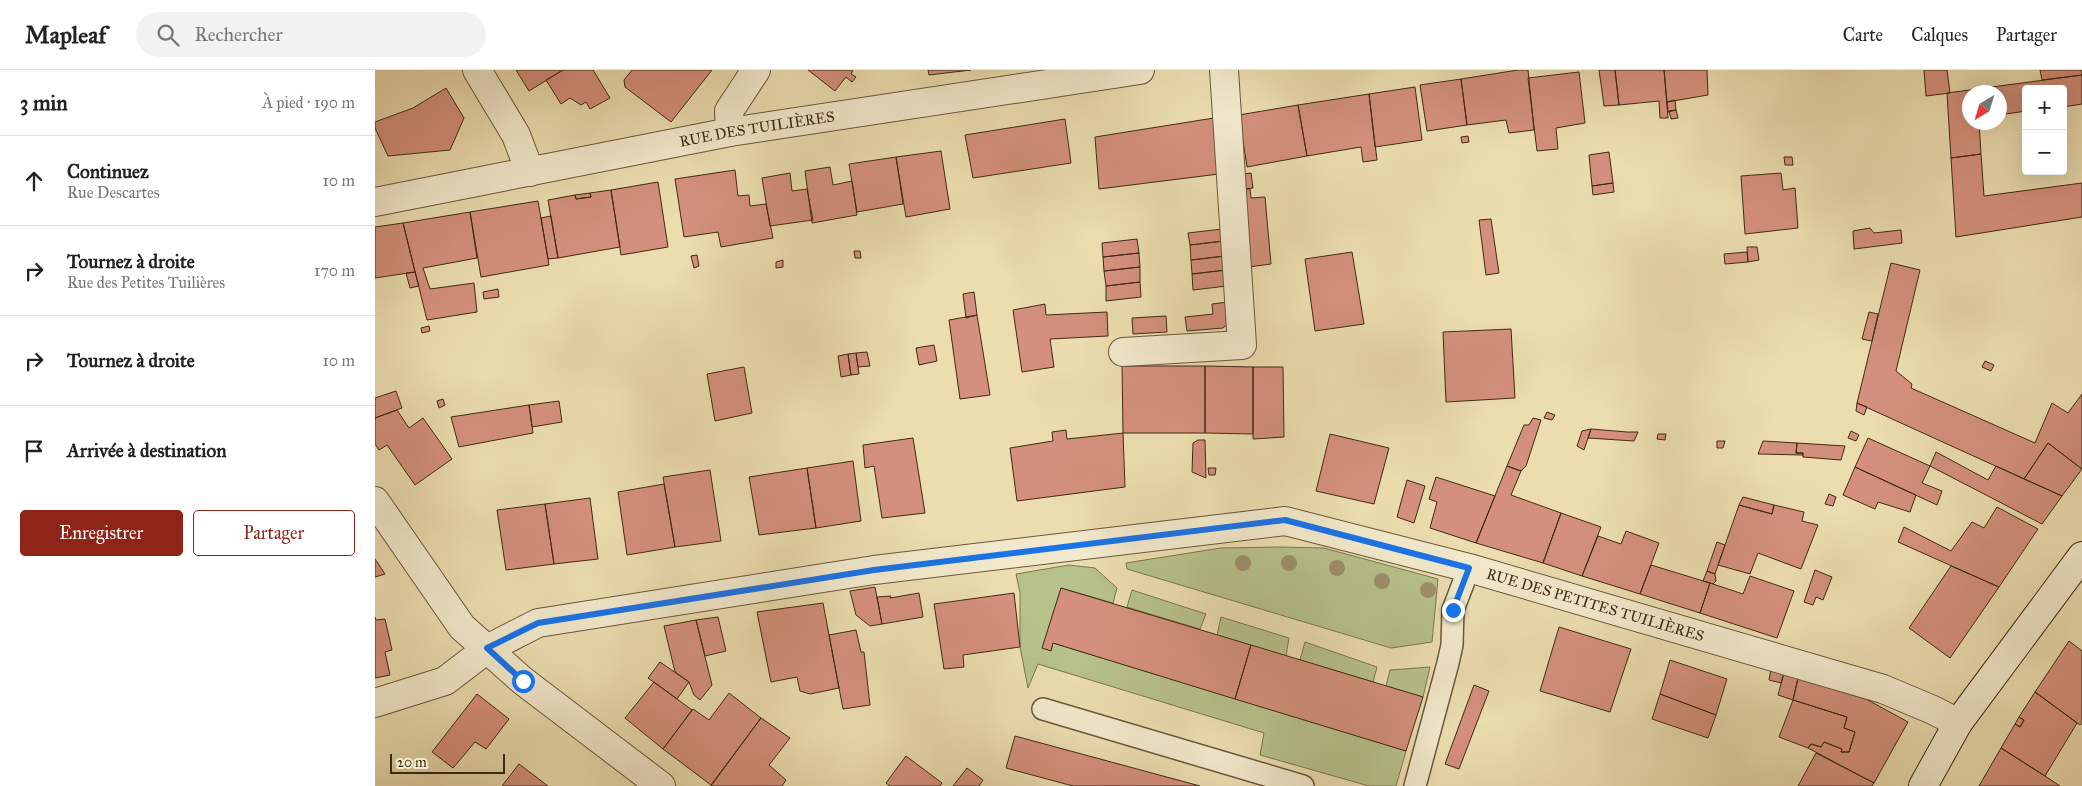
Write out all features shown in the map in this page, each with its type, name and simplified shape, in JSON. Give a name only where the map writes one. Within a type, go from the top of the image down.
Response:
[{"type":"street","points":[[477,70],[516,135],[530,172]]},
{"type":"street","points":[[730,132],[729,112],[756,70]]},
{"type":"street","name":"RUE DES TUILIÈRES","points":[[375,202],[730,132],[1140,70]]},
{"type":"street","points":[[1123,352],[1242,344],[1224,70]]},
{"type":"street","points":[[375,501],[463,627],[523,681],[661,786]]},
{"type":"street","name":"RUE DES PETITES TUILIÈRES","points":[[375,703],[445,681],[487,648],[538,623],[874,570],[1285,520],[1469,568],[1883,689],[1933,710],[1958,723]]},
{"type":"street","points":[[1923,786],[1958,723],[2082,556]]},
{"type":"lane","points":[[1415,786],[1449,663],[1452,645],[1453,610],[1469,568]]},
{"type":"lane","points":[[1043,709],[1303,786]]},
{"type":"green space","points":[[1221,548],[1324,548],[1438,579],[1432,642],[1391,648],[1127,569],[1126,563]]},
{"type":"green space","points":[[1069,565],[1095,568],[1117,588],[1113,603],[1061,588],[1043,648],[1051,650],[1053,643],[1406,751],[1396,786],[1369,786],[1260,755],[1264,733],[1038,664],[1028,688],[1020,647],[1020,593],[1016,574]]},
{"type":"green space","points":[[1132,590],[1206,614],[1200,629],[1127,607]]},
{"type":"green space","points":[[1221,617],[1289,638],[1286,656],[1217,635]]},
{"type":"green space","points":[[1305,642],[1377,667],[1373,682],[1300,660]]},
{"type":"green space","points":[[1430,667],[1423,697],[1386,686],[1390,670]]},
{"type":"building","points":[[516,70],[563,70],[529,91]]},
{"type":"building","points":[[563,70],[593,70],[610,98],[590,109],[586,102],[581,105],[570,98],[561,104],[546,80]]},
{"type":"building","points":[[632,70],[712,70],[671,122],[625,87],[624,80]]},
{"type":"building","points":[[808,70],[853,70],[851,74],[856,77],[852,82],[846,77],[835,91]]},
{"type":"building","points":[[928,70],[971,70],[929,75]]},
{"type":"building","points":[[1528,70],[1534,130],[1509,133],[1506,120],[1467,125],[1461,79]]},
{"type":"building","points":[[1599,70],[1615,70],[1619,105],[1604,106]]},
{"type":"building","points":[[1615,70],[1664,70],[1668,118],[1660,118],[1659,101],[1619,105]]},
{"type":"building","points":[[1664,70],[1707,70],[1708,95],[1667,102]]},
{"type":"building","points":[[1924,70],[1947,70],[1950,93],[1926,96]]},
{"type":"building","points":[[2040,70],[2082,70],[2082,75],[2042,80]]},
{"type":"building","points":[[1579,72],[1585,123],[1556,128],[1558,149],[1537,151],[1528,78]]},
{"type":"building","points":[[2082,75],[2082,104],[2067,106],[2067,85],[2022,85],[2022,112],[2007,114],[2007,85]]},
{"type":"building","points":[[1461,79],[1467,125],[1427,131],[1420,85]]},
{"type":"building","points":[[1415,87],[1422,140],[1375,147],[1369,94]]},
{"type":"building","points":[[446,88],[464,118],[450,150],[388,156],[375,128],[375,122],[413,108]]},
{"type":"building","points":[[1962,91],[1962,130],[1980,130],[1981,154],[1951,158],[1947,93]]},
{"type":"building","points":[[1369,94],[1377,160],[1363,162],[1361,147],[1307,156],[1298,105]]},
{"type":"building","points":[[1675,100],[1676,110],[1668,112],[1667,102]]},
{"type":"building","points":[[1298,105],[1307,156],[1247,167],[1239,115]]},
{"type":"building","points":[[1676,110],[1678,118],[1671,119],[1669,111]]},
{"type":"building","points":[[1214,118],[1219,174],[1099,189],[1095,137]]},
{"type":"building","points":[[1065,119],[1071,163],[973,178],[965,135]]},
{"type":"building","points":[[1468,136],[1469,142],[1462,143],[1461,137]]},
{"type":"building","points":[[941,151],[950,209],[906,217],[896,157]]},
{"type":"building","points":[[1609,152],[1613,183],[1592,186],[1589,155]]},
{"type":"building","points":[[1981,154],[1984,196],[2082,183],[2082,217],[1956,237],[1951,158]]},
{"type":"building","points":[[896,157],[903,204],[857,212],[849,164]]},
{"type":"building","points":[[1784,157],[1792,157],[1793,165],[1785,165]]},
{"type":"building","points":[[830,167],[833,185],[852,181],[857,215],[812,223],[805,171]]},
{"type":"building","points":[[735,170],[738,196],[749,195],[750,206],[766,204],[773,238],[721,247],[718,232],[684,237],[675,179]]},
{"type":"building","points":[[790,173],[792,191],[807,189],[813,220],[770,226],[762,178]]},
{"type":"building","points":[[1251,173],[1253,188],[1244,189],[1243,174]]},
{"type":"building","points":[[1781,173],[1783,190],[1795,188],[1798,228],[1745,234],[1741,176]]},
{"type":"building","points":[[658,182],[668,247],[621,255],[611,190]]},
{"type":"building","points":[[1613,183],[1614,192],[1593,195],[1592,186]]},
{"type":"building","points":[[1244,189],[1250,189],[1251,198],[1265,197],[1271,264],[1249,267]]},
{"type":"building","points":[[611,190],[620,247],[558,258],[548,200],[575,195],[576,199],[591,197],[590,193]]},
{"type":"building","points":[[590,193],[591,197],[576,199],[575,195]]},
{"type":"building","points":[[538,201],[549,265],[481,277],[470,212]]},
{"type":"building","points":[[470,212],[477,258],[423,268],[430,289],[474,283],[477,312],[427,320],[403,223]]},
{"type":"building","points":[[551,216],[558,258],[548,259],[541,218]]},
{"type":"building","points":[[1491,219],[1499,273],[1486,275],[1479,220]]},
{"type":"building","points":[[403,223],[415,272],[375,278],[375,227]]},
{"type":"building","points":[[1870,228],[1874,233],[1901,230],[1902,243],[1854,249],[1853,231]]},
{"type":"building","points":[[1222,229],[1224,241],[1190,245],[1188,233]]},
{"type":"building","points":[[1137,239],[1139,253],[1103,257],[1102,243]]},
{"type":"building","points":[[1224,241],[1225,256],[1191,260],[1190,245]]},
{"type":"building","points":[[1747,247],[1757,247],[1759,260],[1748,262]]},
{"type":"building","points":[[854,251],[860,251],[861,258],[855,258]]},
{"type":"building","points":[[1352,252],[1364,324],[1315,331],[1305,259]]},
{"type":"building","points":[[1747,252],[1748,262],[1725,264],[1724,254]]},
{"type":"building","points":[[1139,253],[1140,267],[1104,271],[1103,257]]},
{"type":"building","points":[[697,255],[699,266],[694,268],[691,256]]},
{"type":"building","points":[[1225,256],[1226,270],[1192,274],[1191,260]]},
{"type":"building","points":[[783,260],[783,267],[776,268],[776,262]]},
{"type":"building","points":[[1891,263],[1920,270],[1896,371],[1912,384],[1911,388],[2035,443],[2052,403],[2068,413],[2082,394],[2082,469],[2048,443],[2024,479],[1857,403]]},
{"type":"building","points":[[1140,267],[1140,282],[1106,286],[1104,271]]},
{"type":"building","points":[[1226,270],[1227,286],[1193,290],[1192,274]]},
{"type":"building","points":[[415,272],[419,286],[410,288],[406,273]]},
{"type":"building","points":[[1140,282],[1141,297],[1106,301],[1106,286]]},
{"type":"building","points":[[498,289],[499,297],[484,299],[483,292]]},
{"type":"building","points":[[974,292],[977,315],[966,318],[963,294]]},
{"type":"building","points":[[1228,302],[1230,322],[1223,328],[1187,331],[1185,317],[1213,314],[1212,304]]},
{"type":"building","points":[[1045,304],[1046,315],[1107,312],[1108,336],[1050,339],[1054,367],[1022,372],[1013,310]]},
{"type":"building","points":[[1869,312],[1878,314],[1872,341],[1862,339]]},
{"type":"building","points":[[977,315],[990,395],[960,399],[949,320]]},
{"type":"building","points":[[1166,316],[1167,332],[1133,334],[1132,318]]},
{"type":"building","points":[[429,326],[430,331],[422,333],[421,328]]},
{"type":"building","points":[[1511,329],[1515,398],[1446,402],[1443,332]]},
{"type":"building","points":[[934,345],[937,361],[919,365],[916,348]]},
{"type":"building","points":[[867,352],[870,366],[858,367],[856,353]]},
{"type":"building","points":[[856,353],[859,374],[851,375],[848,354]]},
{"type":"building","points":[[848,354],[851,375],[841,377],[838,356]]},
{"type":"building","points":[[1985,361],[1994,365],[1991,371],[1982,367]]},
{"type":"building","points":[[1122,366],[1205,366],[1205,433],[1123,433]]},
{"type":"building","points":[[1205,366],[1253,367],[1253,434],[1205,433]]},
{"type":"building","points":[[744,367],[752,413],[715,421],[707,374]]},
{"type":"building","points":[[1253,367],[1283,367],[1284,437],[1253,439]]},
{"type":"building","points":[[396,391],[402,408],[375,418],[375,398]]},
{"type":"building","points":[[443,399],[445,405],[439,408],[437,401]]},
{"type":"building","points":[[559,401],[562,422],[532,427],[529,405]]},
{"type":"building","points":[[1857,403],[1867,407],[1864,415],[1856,411]]},
{"type":"building","points":[[529,405],[533,433],[459,447],[451,417]]},
{"type":"building","points":[[397,410],[409,428],[423,418],[452,459],[415,485],[387,445],[379,450],[375,444],[375,418]]},
{"type":"building","points":[[1547,412],[1555,415],[1552,420],[1544,418]]},
{"type":"building","points":[[1533,418],[1541,420],[1526,466],[1521,471],[1507,466],[1524,425],[1529,425]]},
{"type":"building","points":[[1591,429],[1584,450],[1577,446],[1582,431]]},
{"type":"building","points":[[1591,429],[1638,432],[1634,441],[1588,438]]},
{"type":"building","points":[[1066,430],[1067,439],[1123,433],[1125,487],[1017,501],[1010,448],[1053,441],[1052,432]]},
{"type":"building","points":[[1851,431],[1859,435],[1856,441],[1848,438]]},
{"type":"building","points":[[1330,434],[1389,448],[1374,504],[1316,491]]},
{"type":"building","points":[[1658,434],[1666,434],[1665,440],[1657,439]]},
{"type":"building","points":[[913,438],[925,513],[882,518],[874,466],[865,468],[863,445]]},
{"type":"building","points":[[1868,438],[1930,466],[1922,483],[1942,491],[1937,505],[1855,467]]},
{"type":"building","points":[[1198,440],[1205,440],[1206,478],[1192,472],[1193,443]]},
{"type":"building","points":[[1717,441],[1725,441],[1723,448],[1717,448]]},
{"type":"building","points":[[1763,441],[1797,443],[1796,453],[1803,453],[1803,455],[1758,454]]},
{"type":"building","points":[[1797,443],[1845,446],[1841,460],[1803,457],[1803,453],[1796,453]]},
{"type":"building","points":[[2048,443],[2082,469],[2062,496],[2024,479]]},
{"type":"building","points":[[1936,452],[1988,480],[1996,466],[2062,496],[2042,524],[1930,466]]},
{"type":"building","points":[[853,461],[861,521],[816,528],[807,468]]},
{"type":"building","points":[[1507,466],[1521,471],[1511,495],[1561,513],[1543,563],[1476,543]]},
{"type":"building","points":[[1855,467],[1916,495],[1910,512],[1878,502],[1875,509],[1843,495]]},
{"type":"building","points":[[807,468],[816,528],[759,535],[749,477]]},
{"type":"building","points":[[1208,468],[1216,468],[1215,475],[1209,475]]},
{"type":"building","points":[[710,470],[721,541],[675,547],[663,477]]},
{"type":"building","points":[[1436,477],[1495,496],[1476,543],[1430,528],[1437,502],[1429,499]]},
{"type":"building","points":[[1407,480],[1425,486],[1414,523],[1397,517]]},
{"type":"building","points":[[664,484],[675,547],[627,555],[618,492]]},
{"type":"building","points":[[1829,494],[1836,497],[1833,506],[1825,504]]},
{"type":"building","points":[[1743,497],[1774,505],[1772,514],[1739,505]]},
{"type":"building","points":[[590,498],[598,559],[554,564],[545,504]]},
{"type":"building","points":[[545,504],[554,564],[506,570],[497,510]]},
{"type":"building","points":[[1739,505],[1772,514],[1774,505],[1804,512],[1802,521],[1818,525],[1801,569],[1758,553],[1750,574],[1718,565]]},
{"type":"building","points":[[1997,507],[2038,529],[1999,587],[1898,542],[1904,527],[1951,551],[1972,522],[1984,528]]},
{"type":"building","points":[[1561,513],[1601,527],[1582,576],[1543,563]]},
{"type":"building","points":[[1626,531],[1659,543],[1640,594],[1582,576],[1598,536],[1621,544]]},
{"type":"building","points":[[1717,542],[1725,545],[1715,574],[1707,571]]},
{"type":"building","points":[[375,559],[385,574],[375,577]]},
{"type":"building","points":[[1651,565],[1710,583],[1700,613],[1640,594]]},
{"type":"building","points":[[1951,566],[1999,587],[1950,658],[1909,628]]},
{"type":"building","points":[[1815,570],[1832,577],[1823,600],[1816,597],[1813,605],[1804,602]]},
{"type":"building","points":[[1707,571],[1715,574],[1716,581],[1713,584],[1703,581]]},
{"type":"building","points":[[1750,576],[1794,591],[1777,638],[1700,613],[1710,583],[1743,594]]},
{"type":"building","points":[[875,587],[882,624],[870,626],[856,615],[850,591]]},
{"type":"building","points":[[1061,588],[1251,645],[1235,699],[1053,643],[1051,651],[1042,648]]},
{"type":"building","points":[[919,593],[923,617],[882,624],[877,597],[891,596],[890,598]]},
{"type":"building","points":[[1014,593],[1020,647],[963,655],[964,667],[944,669],[934,604]]},
{"type":"building","points":[[823,603],[839,688],[810,694],[800,691],[797,677],[771,682],[757,612]]},
{"type":"building","points":[[375,617],[376,620],[385,619],[392,650],[385,652],[390,675],[375,678]]},
{"type":"building","points":[[718,617],[726,651],[705,656],[696,620]]},
{"type":"building","points":[[696,620],[712,685],[700,700],[694,695],[689,682],[675,672],[664,626]]},
{"type":"building","points":[[1559,627],[1631,649],[1610,712],[1540,691]]},
{"type":"building","points":[[856,630],[861,652],[864,652],[870,705],[843,709],[829,635]]},
{"type":"building","points":[[2069,641],[2082,651],[2082,723],[2080,725],[2035,692]]},
{"type":"building","points":[[1251,645],[1423,697],[1406,751],[1235,699]]},
{"type":"building","points":[[1670,660],[1727,679],[1716,715],[1660,694]]},
{"type":"building","points":[[660,662],[689,682],[677,699],[648,678]]},
{"type":"building","points":[[1771,669],[1784,673],[1781,683],[1769,680]]},
{"type":"building","points":[[1784,673],[1798,678],[1793,700],[1778,695]]},
{"type":"building","points":[[1798,678],[1866,699],[1908,722],[1874,783],[1808,748],[1811,744],[1821,747],[1824,742],[1842,749],[1841,752],[1849,752],[1855,732],[1844,728],[1847,717],[1793,700]]},
{"type":"building","points":[[654,682],[692,710],[663,749],[625,718]]},
{"type":"building","points":[[1474,685],[1489,691],[1459,769],[1445,764]]},
{"type":"building","points":[[2035,692],[2077,723],[2045,776],[2001,748],[2015,724],[2020,727],[2024,720],[2019,717]]},
{"type":"building","points":[[729,693],[761,718],[711,785],[663,749],[693,709],[709,720]]},
{"type":"building","points":[[477,694],[509,719],[486,749],[475,742],[453,768],[432,752]]},
{"type":"building","points":[[1660,694],[1716,715],[1708,738],[1652,719]]},
{"type":"building","points":[[1793,700],[1847,717],[1844,728],[1855,732],[1849,752],[1841,752],[1842,749],[1824,742],[1821,747],[1811,744],[1808,748],[1779,737]]},
{"type":"building","points":[[2019,717],[2024,720],[2020,727],[2015,724]]},
{"type":"building","points":[[761,718],[790,738],[769,765],[786,780],[782,786],[711,786]]},
{"type":"building","points":[[1015,736],[1200,786],[1073,786],[1006,768]]},
{"type":"building","points":[[2001,748],[2045,776],[2060,786],[1979,786]]},
{"type":"building","points":[[1816,753],[1874,783],[1872,786],[1798,786]]},
{"type":"building","points":[[906,756],[942,783],[940,786],[890,786],[886,783]]},
{"type":"building","points":[[519,764],[548,786],[502,786]]},
{"type":"building","points":[[967,768],[983,780],[979,786],[953,786]]},
{"type":"route","points":[[523,681],[487,648],[538,623],[874,570],[1285,520],[1469,568],[1453,610]]}]
